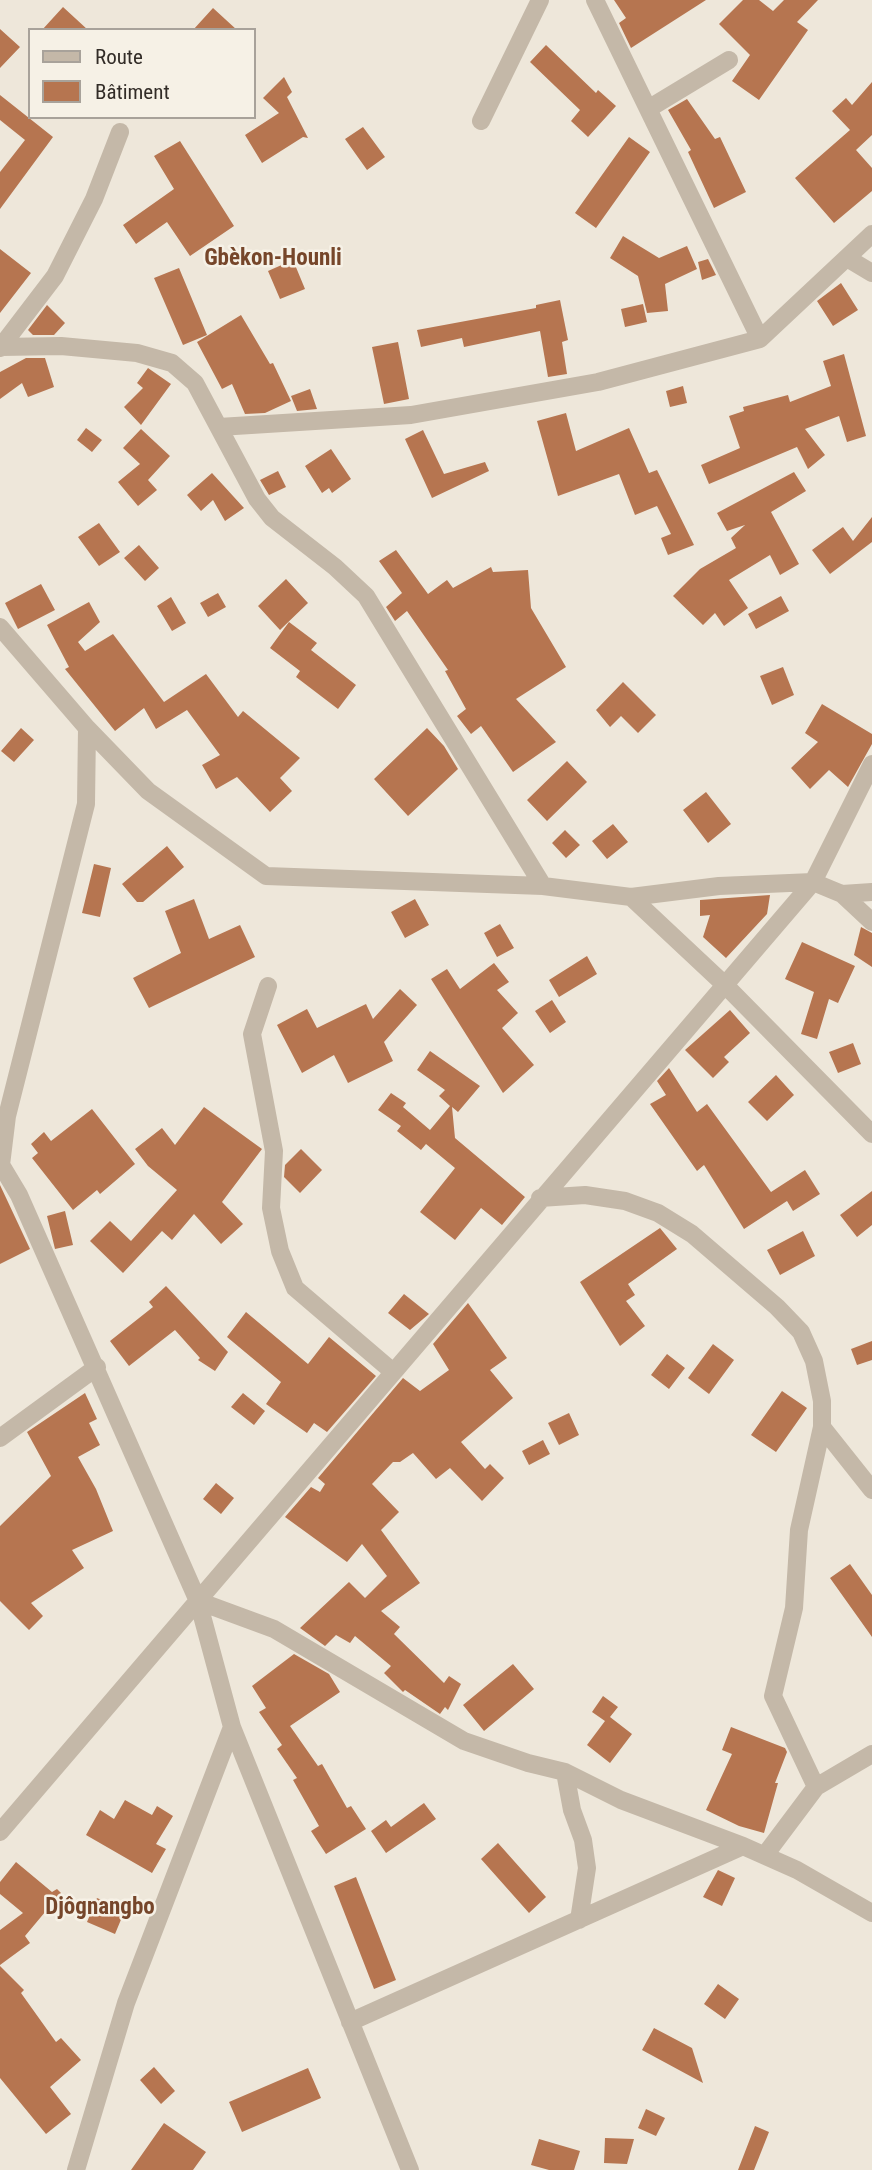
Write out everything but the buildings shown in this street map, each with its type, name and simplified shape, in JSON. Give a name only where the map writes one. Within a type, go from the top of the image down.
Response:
[{"type":"street","points":[[481,121],[540,0]]},
{"type":"street","points":[[595,0],[760,339]]},
{"type":"street","points":[[648,109],[729,60]]},
{"type":"street","points":[[1,347],[55,276],[94,199],[120,132]]},
{"type":"street","points":[[219,427],[411,415],[598,382],[760,339],[872,234]]},
{"type":"street","points":[[846,258],[872,273]]},
{"type":"street","points":[[1,347],[97,349],[137,353],[172,363],[195,383],[257,499],[272,518],[335,567],[366,596],[542,886]]},
{"type":"street","points":[[0,627],[87,728],[148,791],[266,876],[542,886],[631,897],[719,886],[813,882],[842,894],[872,922]]},
{"type":"street","points":[[87,728],[86,804],[7,1116],[0,1165],[19,1195],[198,1601],[232,1727],[410,2170]]},
{"type":"street","points":[[0,1832],[813,882],[872,764]]},
{"type":"street","points":[[842,894],[872,892]]},
{"type":"street","points":[[631,897],[726,986],[872,1134]]},
{"type":"street","points":[[268,986],[252,1034],[274,1151],[271,1208],[280,1251],[295,1288],[392,1371]]},
{"type":"street","points":[[540,1198],[584,1195],[625,1200],[658,1213],[692,1234],[746,1277],[801,1332],[814,1361],[822,1401],[822,1427],[799,1530],[794,1608],[774,1696],[816,1787]]},
{"type":"street","points":[[0,1438],[97,1367]]},
{"type":"street","points":[[822,1427],[872,1490]]},
{"type":"street","points":[[198,1601],[274,1629],[464,1741],[528,1763],[565,1772],[621,1800],[765,1855],[872,1913]]},
{"type":"street","points":[[76,2170],[127,2004],[232,1727]]},
{"type":"street","points":[[765,1855],[816,1787],[872,1754]]},
{"type":"street","points":[[565,1772],[572,1810],[583,1840],[587,1868],[579,1920]]},
{"type":"street","points":[[350,2022],[743,1846]]},
{"type":"district","name":"Gbèkon-Hounli","points":[[273,259]]},
{"type":"district","name":"Djôgnangbo","points":[[100,1908]]}]
